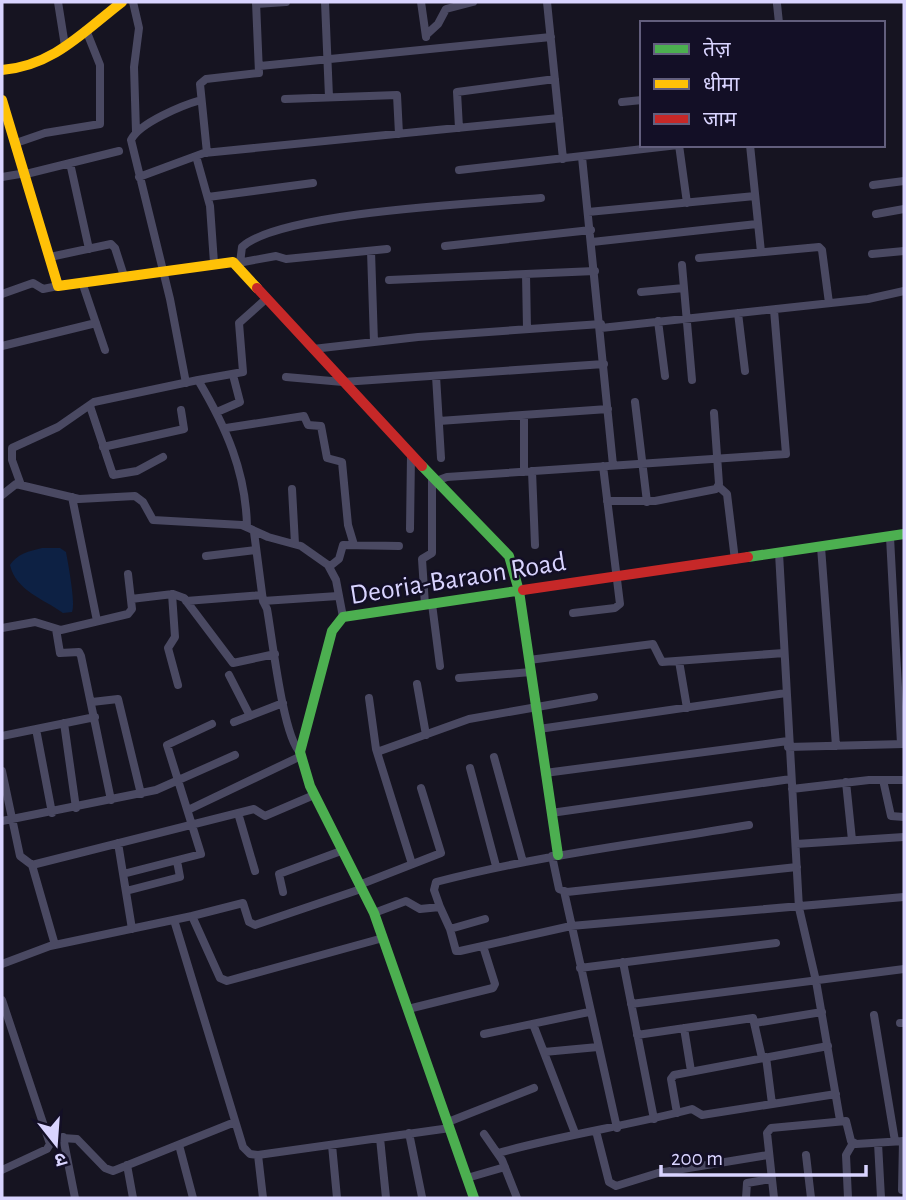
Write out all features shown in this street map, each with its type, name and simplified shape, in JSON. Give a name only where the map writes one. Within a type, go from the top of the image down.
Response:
[{"type":"street","points":[[58,2],[65,46]]},
{"type":"street","points":[[2,70],[26,68],[45,61],[122,2]]},
{"type":"street","points":[[133,2],[139,28],[134,67],[135,132],[131,142],[164,270],[186,383]]},
{"type":"street","points":[[207,153],[201,100],[202,80],[256,75],[261,71],[256,3],[286,2]]},
{"type":"street","points":[[325,2],[329,97]]},
{"type":"street","points":[[421,2],[428,47]]},
{"type":"street","points":[[426,35],[438,24],[446,9],[468,2]]},
{"type":"street","points":[[547,2],[563,159]]},
{"type":"street","points":[[777,4],[779,21]]},
{"type":"street","points":[[16,143],[45,133],[100,124],[100,65],[86,30]]},
{"type":"street","points":[[260,65],[551,37]]},
{"type":"street","points":[[459,128],[457,92],[555,79]]},
{"type":"street","points":[[285,100],[397,95],[399,134]]},
{"type":"street","points":[[2,100],[58,286]]},
{"type":"street","points":[[135,132],[182,105],[201,100]]},
{"type":"street","points":[[622,102],[640,100]]},
{"type":"street","points":[[139,177],[207,153],[559,118]]},
{"type":"street","points":[[460,170],[662,147]]},
{"type":"street","points":[[678,147],[687,203]]},
{"type":"street","points":[[750,147],[761,252]]},
{"type":"street","points":[[2,177],[26,174],[119,150]]},
{"type":"street","points":[[196,156],[208,197],[214,263]]},
{"type":"street","points":[[582,157],[613,466]]},
{"type":"street","points":[[70,163],[89,249]]},
{"type":"street","points":[[873,185],[904,181]]},
{"type":"street","points":[[208,197],[313,183]]},
{"type":"street","points":[[588,212],[755,196]]},
{"type":"street","points":[[237,263],[243,247],[253,238],[314,222],[404,209],[541,198]]},
{"type":"street","points":[[876,214],[904,209]]},
{"type":"street","points":[[592,242],[757,224]]},
{"type":"street","points":[[445,246],[590,230]]},
{"type":"street","points":[[50,257],[114,245],[124,276]]},
{"type":"street","points":[[699,258],[821,248],[829,303]]},
{"type":"street","points":[[2,294],[33,283],[43,289],[214,263],[387,249]]},
{"type":"street","points":[[370,251],[374,342]]},
{"type":"street","points":[[872,254],[904,251]]},
{"type":"street","points":[[237,263],[343,382],[509,556],[519,592],[551,813],[559,890],[797,867]]},
{"type":"street","points":[[682,265],[692,380]]},
{"type":"street","points":[[390,280],[595,271]]},
{"type":"street","points":[[526,274],[527,329]]},
{"type":"street","points":[[82,282],[105,350]]},
{"type":"street","points":[[640,292],[684,288]]},
{"type":"street","points":[[313,349],[774,310],[904,292]]},
{"type":"street","points":[[21,485],[12,460],[12,448],[58,427],[90,405],[198,380],[233,375],[244,370],[239,323],[267,298]]},
{"type":"street","points":[[434,479],[786,454],[774,310]]},
{"type":"street","points":[[738,313],[745,371]]},
{"type":"street","points":[[658,321],[665,376]]},
{"type":"street","points":[[2,345],[96,323]]},
{"type":"street","points":[[286,377],[343,382],[604,364]]},
{"type":"street","points":[[217,412],[239,405],[233,375]]},
{"type":"street","points":[[436,376],[441,458]]},
{"type":"street","points":[[198,380],[226,428],[246,501],[262,598],[267,609],[283,703],[293,743],[300,754],[314,795],[374,913],[474,1198]]},
{"type":"street","points":[[635,402],[647,502]]},
{"type":"street","points":[[90,405],[110,473],[115,475],[137,471],[163,457]]},
{"type":"street","points":[[439,421],[608,409]]},
{"type":"street","points":[[103,447],[184,429],[181,410]]},
{"type":"street","points":[[714,413],[719,486],[727,494],[735,560]]},
{"type":"street","points":[[524,415],[535,545]]},
{"type":"street","points":[[226,428],[304,416],[308,425],[321,426],[327,458],[342,462],[348,525],[354,545]]},
{"type":"street","points":[[410,529],[411,454]]},
{"type":"street","points":[[573,613],[618,607],[617,577],[603,466]]},
{"type":"street","points":[[434,479],[432,553],[422,559],[440,666]]},
{"type":"street","points":[[4,491],[13,485],[21,485],[72,497],[135,496],[143,502],[153,520],[251,529],[295,544],[329,567],[336,580],[343,617]]},
{"type":"street","points":[[607,500],[647,502],[708,491],[719,486]]},
{"type":"street","points":[[292,489],[295,544]]},
{"type":"street","points":[[72,497],[97,621]]},
{"type":"street","name":"Deoria-Baraon Road","points":[[300,754],[327,644],[332,631],[343,617],[904,534]]},
{"type":"street","points":[[545,773],[788,744],[903,744],[890,537]]},
{"type":"street","points":[[329,567],[339,559],[343,545],[399,546]]},
{"type":"street","points":[[821,547],[836,746]]},
{"type":"street","points":[[206,556],[256,550]]},
{"type":"street","points":[[779,553],[799,905],[816,981],[841,1120]]},
{"type":"street","points":[[2,628],[35,622],[56,629],[128,614],[132,609],[128,574]]},
{"type":"street","points":[[172,594],[175,637],[168,648],[178,685]]},
{"type":"street","points":[[131,599],[178,595],[186,601],[233,663],[275,654]]},
{"type":"street","points":[[186,601],[338,596]]},
{"type":"street","points":[[56,629],[60,653],[80,653],[111,800]]},
{"type":"street","points":[[529,660],[653,645],[660,661],[784,653]]},
{"type":"street","points":[[679,661],[687,708]]},
{"type":"street","points":[[459,678],[531,673]]},
{"type":"street","points":[[229,675],[250,716]]},
{"type":"street","points":[[417,684],[426,735]]},
{"type":"street","points":[[539,729],[786,694]]},
{"type":"street","points":[[377,752],[469,719],[594,697]]},
{"type":"street","points":[[369,698],[377,752],[412,864]]},
{"type":"street","points":[[92,702],[118,699],[141,794]]},
{"type":"street","points":[[234,722],[283,703]]},
{"type":"street","points":[[2,736],[95,717]]},
{"type":"street","points":[[64,723],[76,808]]},
{"type":"street","points":[[123,874],[201,854],[167,745],[212,724]]},
{"type":"street","points":[[36,729],[52,813]]},
{"type":"street","points":[[188,810],[300,754]]},
{"type":"street","points":[[6,820],[141,794],[178,782],[235,755]]},
{"type":"street","points":[[494,757],[523,862]]},
{"type":"street","points":[[470,768],[496,866]]},
{"type":"street","points":[[2,771],[6,820],[20,856],[32,865],[55,945]]},
{"type":"street","points":[[883,780],[891,816],[904,817]]},
{"type":"street","points":[[551,813],[792,784],[904,780]]},
{"type":"street","points":[[846,782],[852,840]]},
{"type":"street","points":[[2,964],[55,945],[243,903],[249,922],[255,925],[437,856],[441,851],[421,789]]},
{"type":"street","points":[[32,865],[254,809],[265,816],[314,795]]},
{"type":"street","points":[[238,813],[255,871]]},
{"type":"street","points":[[749,825],[496,866],[436,882],[434,890],[456,951],[571,926],[904,897]]},
{"type":"street","points":[[796,844],[904,837]]},
{"type":"street","points":[[118,843],[132,929]]},
{"type":"street","points":[[283,892],[279,874],[341,851]]},
{"type":"street","points":[[126,891],[180,877],[177,861]]},
{"type":"street","points":[[564,891],[617,1128]]},
{"type":"street","points":[[374,913],[407,901],[420,909],[440,907]]},
{"type":"street","points":[[192,916],[220,978],[227,981],[383,938]]},
{"type":"street","points":[[450,929],[485,919]]},
{"type":"street","points":[[174,920],[246,1152],[258,1155],[380,1138],[449,1125],[534,1088]]},
{"type":"street","points":[[580,968],[776,943]]},
{"type":"street","points":[[408,1009],[493,988],[495,984],[483,946]]},
{"type":"street","points":[[623,962],[654,1119]]},
{"type":"street","points":[[631,1004],[904,970]]},
{"type":"street","points":[[2,1000],[50,1144],[47,1149],[2,1170]]},
{"type":"street","points":[[484,1034],[589,1012]]},
{"type":"street","points":[[755,1023],[822,1013]]},
{"type":"street","points":[[874,1015],[901,1141],[902,1190]]},
{"type":"street","points":[[637,1035],[750,1018],[755,1023],[764,1058],[772,1104]]},
{"type":"street","points":[[533,1024],[575,1133]]},
{"type":"street","points":[[684,1028],[691,1071]]},
{"type":"street","points":[[677,1113],[671,1079],[674,1075],[828,1046]]},
{"type":"street","points":[[544,1052],[598,1047]]},
{"type":"street","points":[[498,1153],[575,1133],[617,1128],[695,1109],[702,1115],[836,1094]]},
{"type":"street","points":[[774,1198],[767,1133],[771,1128],[841,1120],[848,1124],[853,1143],[846,1155],[848,1198]]},
{"type":"street","points":[[48,1137],[77,1139],[108,1170],[235,1122]]},
{"type":"street","points":[[596,1131],[609,1182],[616,1186],[643,1176],[768,1155]]},
{"type":"street","points":[[409,1133],[422,1197]]},
{"type":"street","points":[[484,1134],[498,1153],[517,1198]]},
{"type":"street","points":[[63,1138],[75,1198]]},
{"type":"street","points":[[380,1138],[386,1198]]},
{"type":"street","points":[[853,1143],[901,1141]]},
{"type":"street","points":[[878,1143],[881,1198]]},
{"type":"street","points":[[179,1144],[193,1198]]},
{"type":"street","points":[[332,1144],[337,1198]]},
{"type":"street","points":[[258,1155],[263,1198]]},
{"type":"street","points":[[806,1155],[811,1198]]},
{"type":"street","points":[[127,1165],[133,1198]]},
{"type":"street","points":[[467,1178],[505,1167]]},
{"type":"street","points":[[746,1198],[744,1188],[747,1182],[771,1179]]},
{"type":"water","points":[[42,548],[60,548],[66,552],[72,612],[63,613],[32,594],[13,574],[10,565],[16,558]]},
{"type":"traffic: fast","points":[[422,466],[509,556],[519,591],[558,855]]},
{"type":"traffic: fast","points":[[748,557],[904,534]]},
{"type":"traffic: fast","points":[[474,1198],[374,913],[310,786],[300,752],[332,631],[343,617],[523,590]]},
{"type":"traffic: slow","points":[[2,70],[37,62],[52,55],[122,2]]},
{"type":"traffic: slow","points":[[2,100],[58,286],[233,262],[257,288]]},
{"type":"traffic: jam","points":[[257,288],[422,466]]},
{"type":"traffic: jam","points":[[523,590],[748,557]]}]
